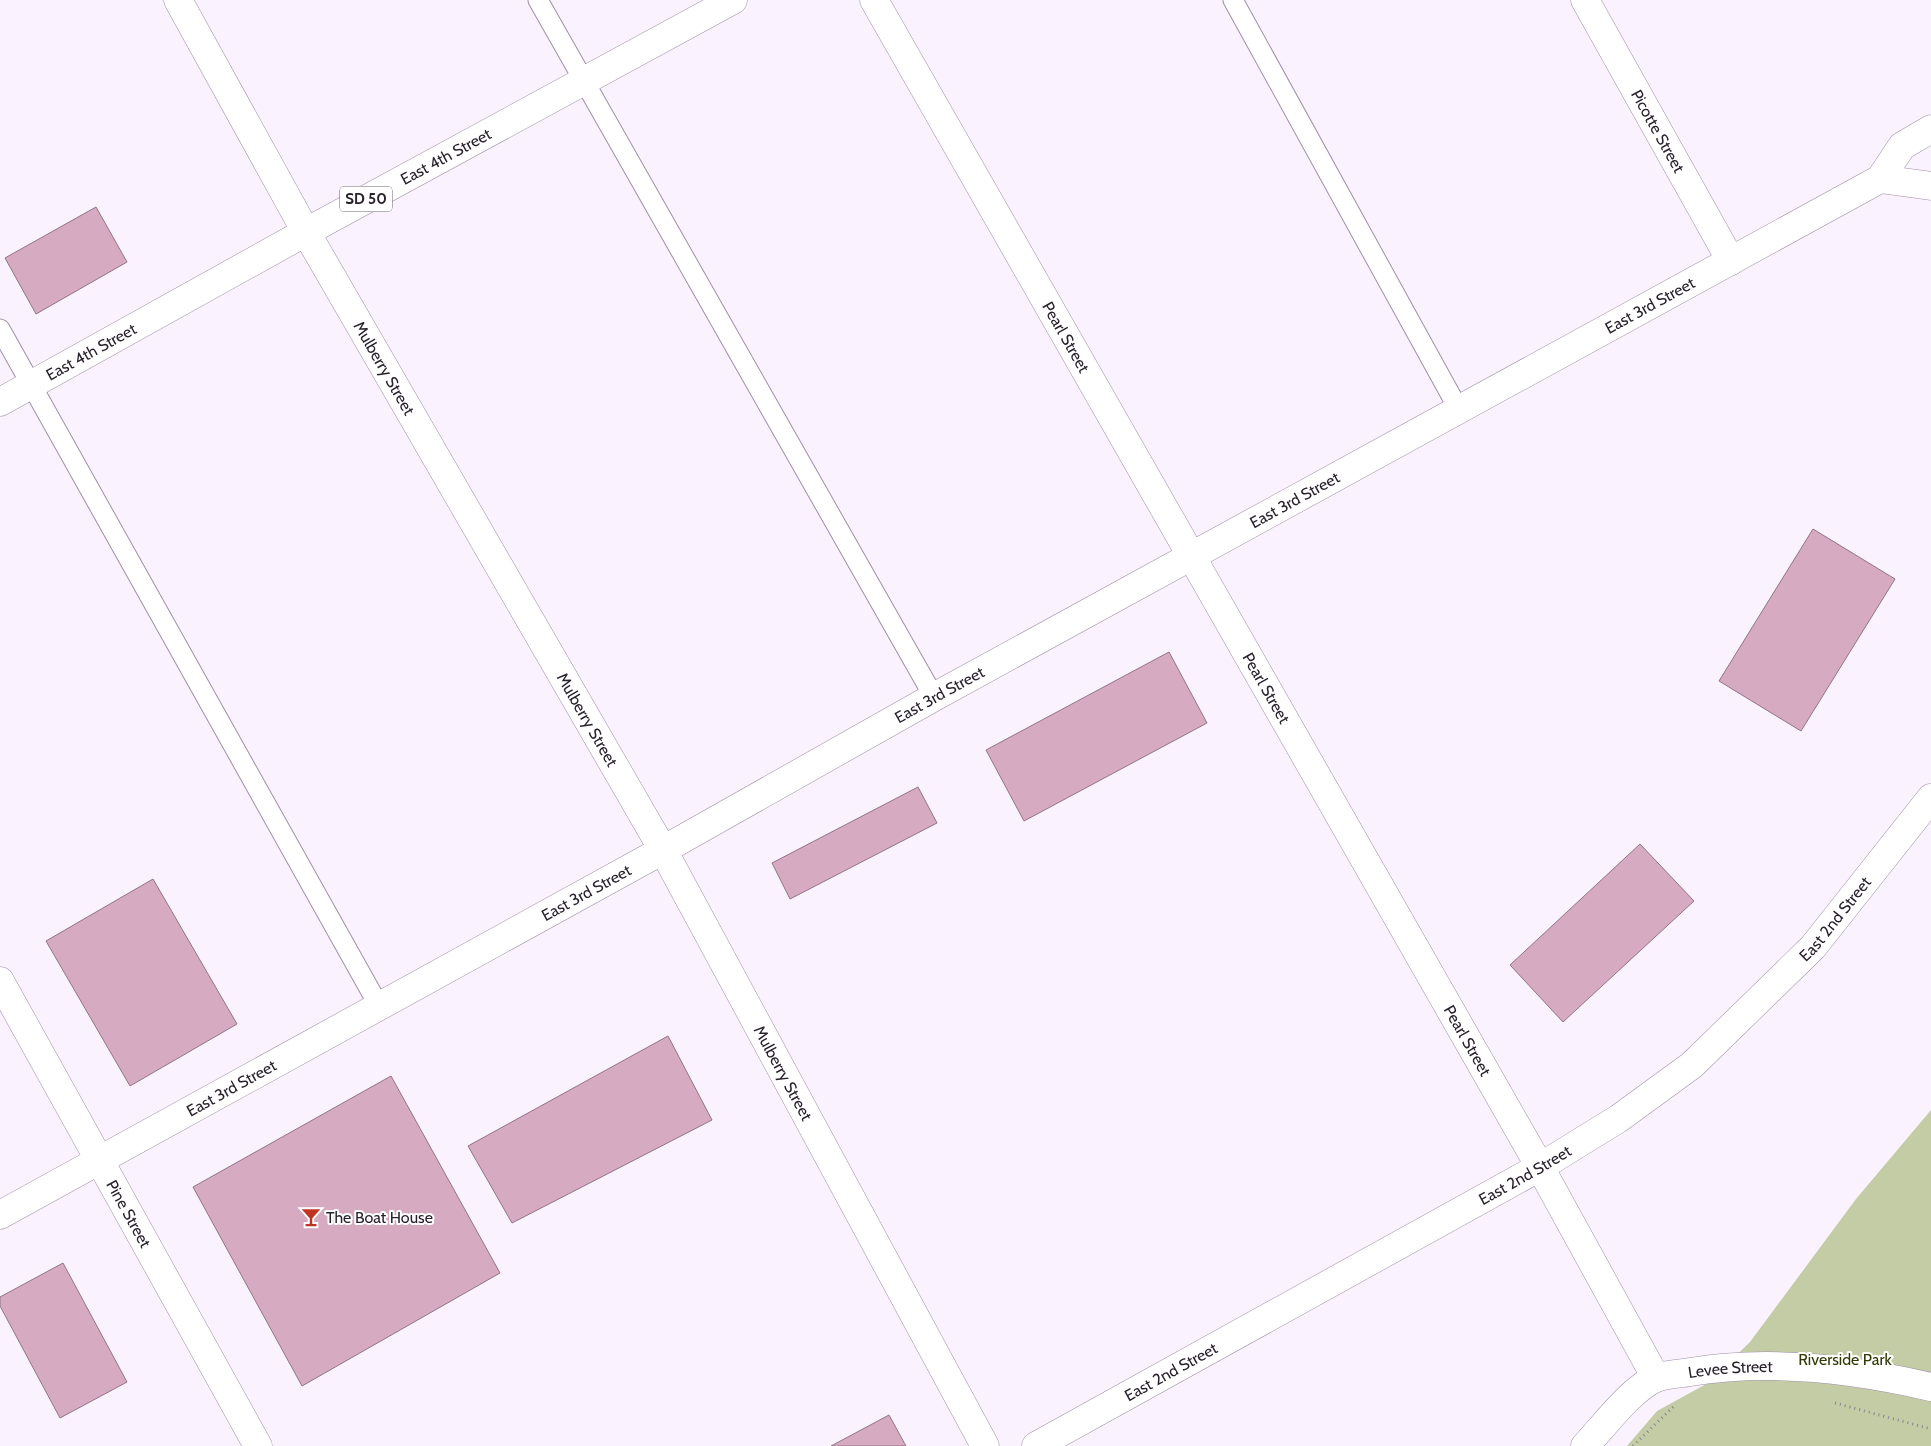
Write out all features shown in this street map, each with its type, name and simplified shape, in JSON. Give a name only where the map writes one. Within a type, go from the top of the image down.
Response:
[{"type":"main road","name":"Mulberry Street","points":[[178,0],[306,232],[663,850],[985,1446]]},
{"type":"main road","name":"East 4th Street","points":[[0,402],[306,232],[733,0]]},
{"type":"main road","name":"Pearl Street","points":[[874,0],[1540,1167],[1656,1378]]},
{"type":"main road","name":"Picotte Street","points":[[1586,0],[1731,261]]},
{"type":"main road","name":"East 3rd Street","points":[[0,1215],[663,850],[934,697],[1880,179],[1902,146],[1931,130]]},
{"type":"main road","points":[[1880,179],[1931,186]]},
{"type":"main road","name":"East 2nd Street","points":[[1036,1446],[1540,1167],[1618,1119],[1699,1059],[1813,947],[1931,798]]},
{"type":"main road","name":"Pine Street","points":[[0,981],[258,1446]]},
{"type":"main road","name":"Levee Street","points":[[1585,1446],[1633,1395],[1656,1378],[1709,1369],[1782,1366],[1890,1378],[1931,1387]]},
{"type":"lane","points":[[538,0],[934,697]]},
{"type":"lane","points":[[1233,0],[1459,410]]},
{"type":"lane","points":[[0,329],[380,1006]]},
{"type":"path","points":[[1827,1401],[1931,1429]]},
{"type":"path","points":[[1633,1446],[1673,1406],[1682,1403]]},
{"type":"green space","name":"Riverside Park","points":[[1931,1110],[1931,1446],[1627,1446],[1657,1411],[1708,1383],[1750,1342],[1856,1199]]},
{"type":"building","points":[[96,207],[127,262],[36,314],[5,258]]},
{"type":"building","points":[[1813,529],[1895,579],[1801,731],[1719,681]]},
{"type":"building","points":[[1169,652],[1207,723],[1024,821],[986,750]]},
{"type":"building","points":[[918,787],[937,823],[790,899],[772,863]]},
{"type":"building","points":[[1640,844],[1694,901],[1563,1022],[1510,965]]},
{"type":"building","points":[[153,879],[237,1024],[130,1086],[46,941]]},
{"type":"building","points":[[668,1036],[712,1120],[512,1223],[468,1146]]},
{"type":"building","points":[[391,1076],[500,1273],[302,1386],[193,1187]]},
{"type":"building","points":[[63,1263],[127,1382],[60,1418],[0,1306],[0,1297]]},
{"type":"building","points":[[889,1415],[906,1446],[831,1446]]},
{"type":"place","name":"The Boat House","points":[[311,1217]]}]
